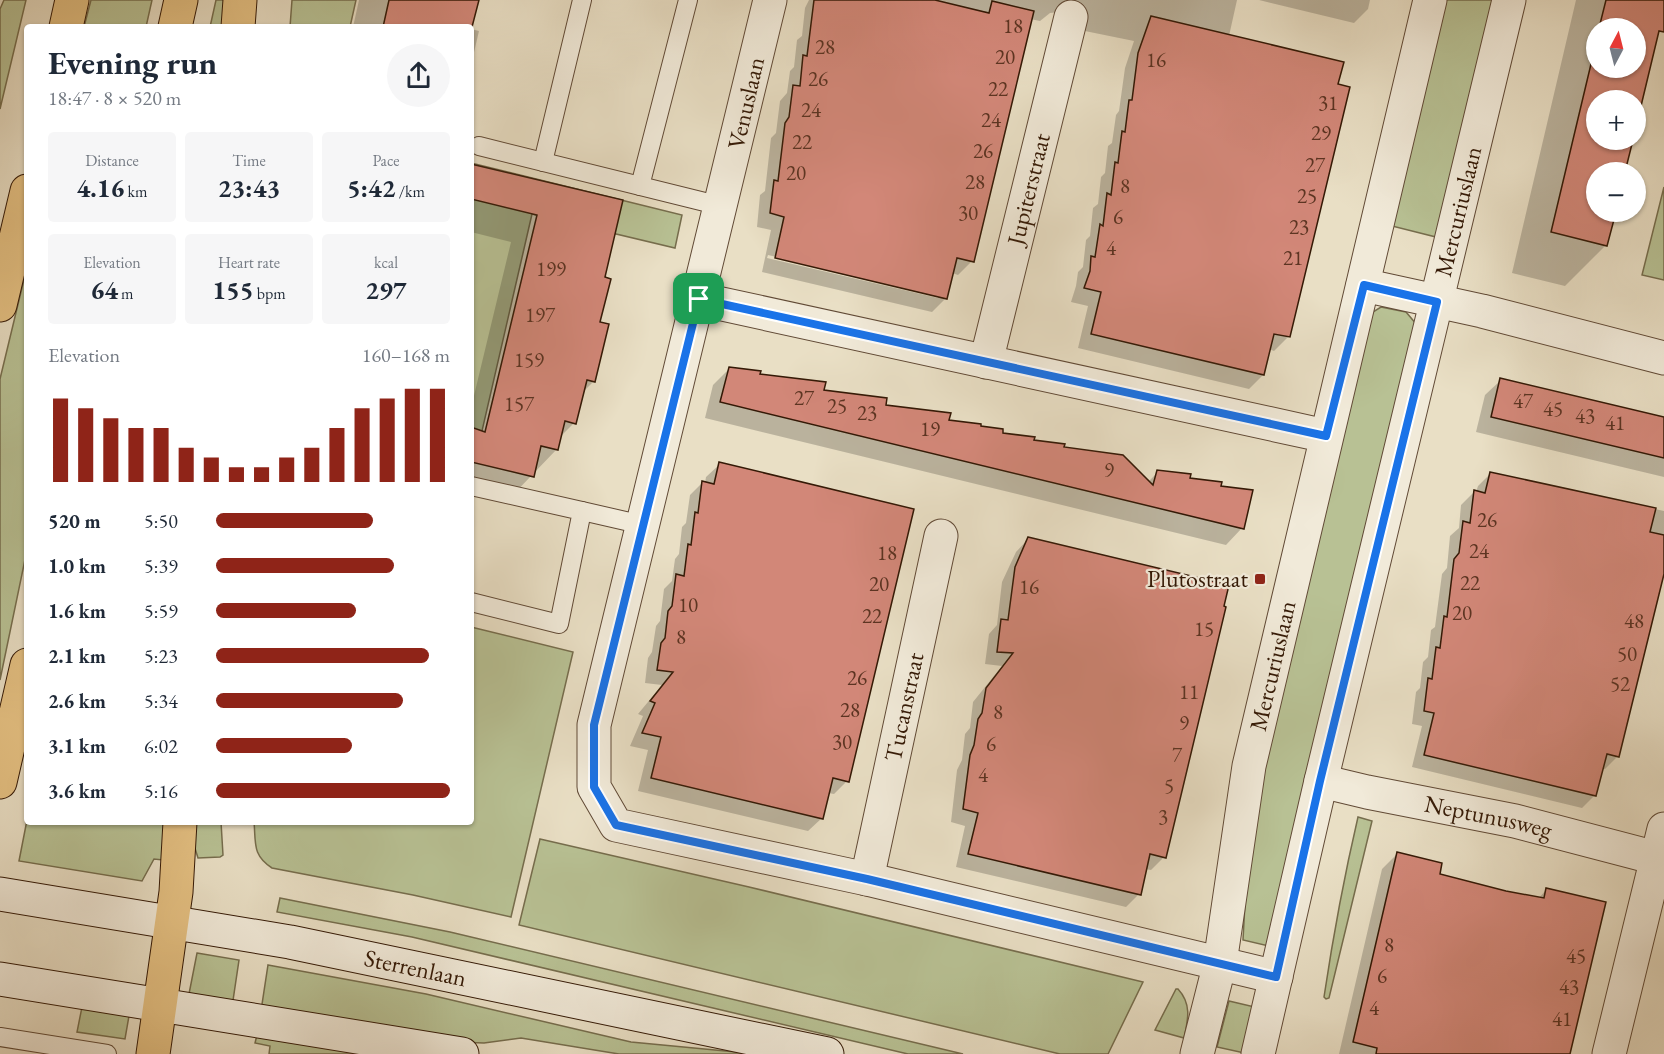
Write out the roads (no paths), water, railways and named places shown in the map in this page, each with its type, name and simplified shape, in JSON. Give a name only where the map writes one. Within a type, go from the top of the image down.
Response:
[{"type":"main road","points":[[67,24],[72,0]]},
{"type":"main road","points":[[176,24],[181,0]]},
{"type":"main road","points":[[238,24],[240,0]]},
{"type":"main road","points":[[0,305],[24,204]]},
{"type":"main road","points":[[0,782],[24,678]]},
{"type":"main road","points":[[153,1054],[176,892],[180,825]]},
{"type":"street","name":"Venuslaan","points":[[770,0],[594,725],[594,787],[616,825],[867,879]]},
{"type":"street","name":"Mercuriuslaan","points":[[1197,1054],[1220,963],[1249,766],[1430,0]]},
{"type":"street","name":"Mercuriuslaan","points":[[1258,1054],[1320,781],[1509,0]]},
{"type":"street","name":"Jupiterstraat","points":[[986,362],[1071,17]]},
{"type":"street","points":[[1364,285],[1482,311],[1664,358]]},
{"type":"street","points":[[699,299],[1326,436]]},
{"type":"street","name":"Tucanstraat","points":[[867,879],[941,536]]},
{"type":"street","name":"Neptunusweg","points":[[1320,781],[1661,849],[1609,1054]]},
{"type":"street","points":[[867,879],[1276,977]]},
{"type":"street","name":"Sterrenlaan","points":[[0,894],[290,942],[827,1054]]},
{"type":"street","points":[[0,979],[462,1054]]},
{"type":"lane","points":[[543,162],[582,0]]},
{"type":"lane","points":[[640,186],[688,0]]},
{"type":"lane","points":[[479,146],[721,206]]},
{"type":"lane","points":[[474,487],[643,525]]},
{"type":"lane","points":[[474,603],[558,624],[582,511]]},
{"type":"lane","points":[[0,1036],[106,1054]]},
{"type":"place","name":"Plutostraat","points":[[1260,579]]}]
